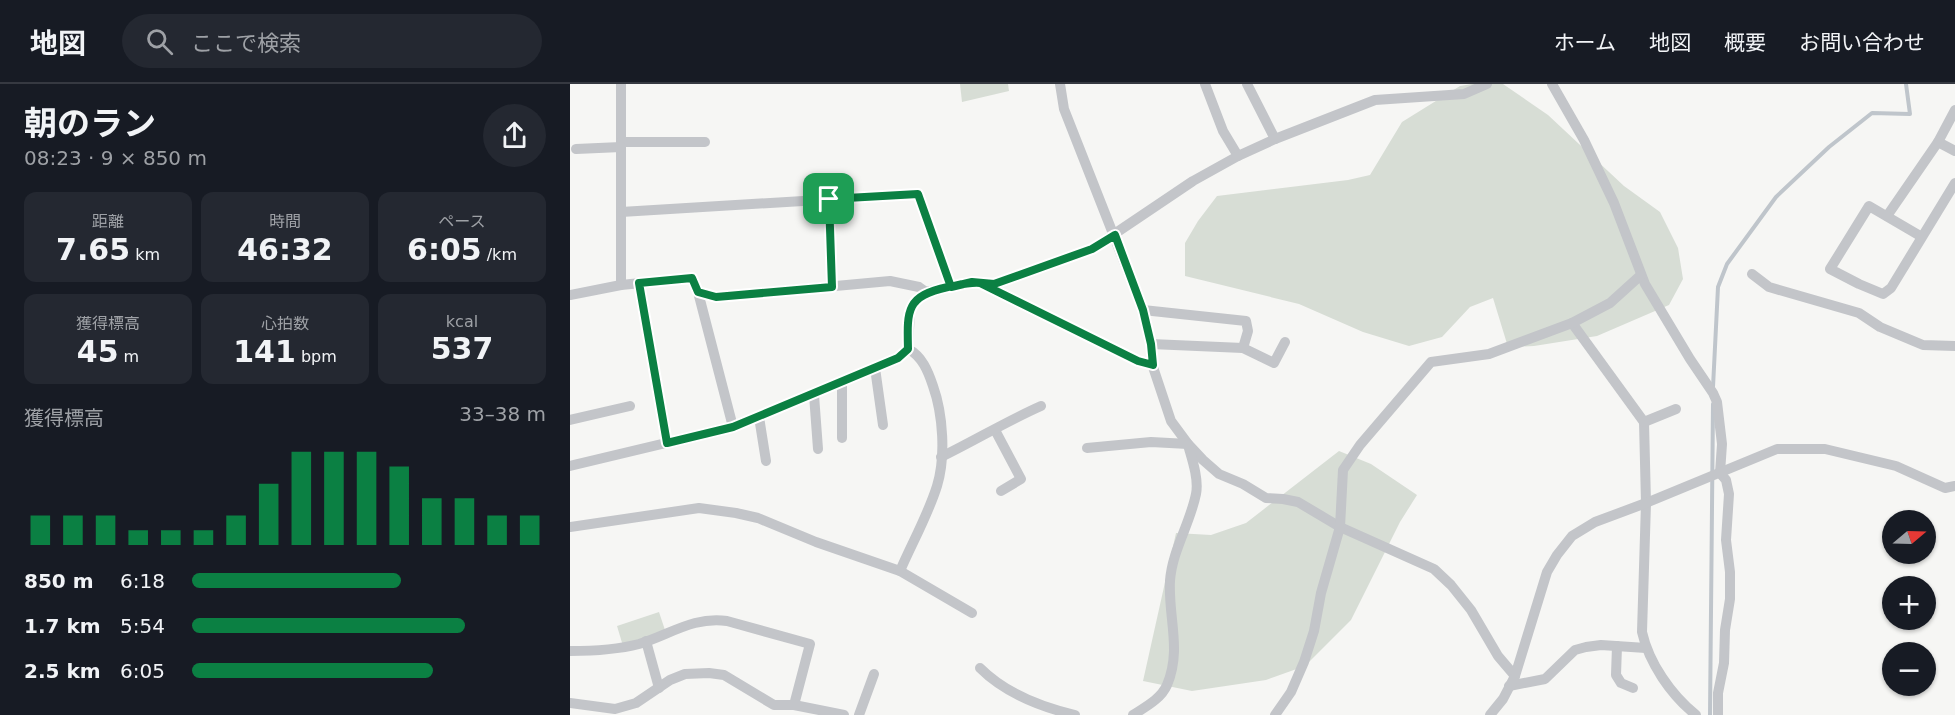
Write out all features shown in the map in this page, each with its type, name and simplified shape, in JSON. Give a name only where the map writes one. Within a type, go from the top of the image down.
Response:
[{"type":"street","points":[[621,84],[621,285]]},
{"type":"street","points":[[1060,84],[1064,110],[1143,310],[1153,365],[1171,421],[1188,444],[1219,474],[1243,484],[1266,498],[1298,502],[1340,527],[1434,569],[1451,585],[1471,610],[1498,656],[1515,676]]},
{"type":"street","points":[[1205,84],[1224,131],[1238,156]]},
{"type":"street","points":[[1247,84],[1275,139]]},
{"type":"street","points":[[570,466],[733,427],[898,358],[908,349],[910,310],[916,300],[926,292],[972,282],[994,284],[1092,249],[1193,181],[1275,139],[1375,100],[1464,94],[1487,84]]},
{"type":"street","points":[[1552,84],[1584,140],[1609,192],[1641,275],[1717,402],[1722,444],[1720,473],[1725,480],[1729,494],[1726,540],[1730,572],[1730,599],[1725,630],[1724,663],[1718,693],[1718,715]]},
{"type":"street","points":[[1887,216],[1938,142],[1955,110]]},
{"type":"street","points":[[576,149],[705,142]]},
{"type":"street","points":[[1938,142],[1955,151]]},
{"type":"street","points":[[1922,237],[1869,206],[1830,269],[1882,294],[1891,288],[1955,183]]},
{"type":"street","points":[[621,212],[918,194],[951,287]]},
{"type":"street","points":[[829,199],[832,287]]},
{"type":"street","points":[[1752,274],[1769,287],[1859,313],[1880,327],[1923,345],[1955,346]]},
{"type":"street","points":[[1275,715],[1291,692],[1314,631],[1321,593],[1340,527],[1343,470],[1360,445],[1431,362],[1489,354],[1572,323],[1610,303],[1641,275]]},
{"type":"street","points":[[570,295],[621,285],[692,278],[698,292],[733,427]]},
{"type":"street","points":[[698,292],[716,297],[890,281],[919,286],[926,292]]},
{"type":"street","points":[[639,283],[667,443]]},
{"type":"street","points":[[980,283],[1138,361],[1153,365]]},
{"type":"street","points":[[1143,310],[1246,321],[1248,331],[1243,348]]},
{"type":"street","points":[[1572,323],[1644,422],[1646,503],[1642,632],[1646,648],[1672,690],[1696,715]]},
{"type":"street","points":[[1151,344],[1243,348],[1274,363],[1285,342]]},
{"type":"street","points":[[900,571],[938,484],[940,457],[941,420],[938,398],[926,366],[914,352],[908,349]]},
{"type":"street","points":[[875,368],[883,425]]},
{"type":"street","points":[[842,383],[842,438]]},
{"type":"street","points":[[813,394],[818,449]]},
{"type":"street","points":[[570,420],[630,406]]},
{"type":"street","points":[[940,457],[995,430],[1013,418],[1041,406]]},
{"type":"street","points":[[1644,422],[1676,409]]},
{"type":"street","points":[[759,417],[766,461]]},
{"type":"street","points":[[995,430],[1021,479],[1001,491]]},
{"type":"street","points":[[1087,448],[1151,442],[1188,444]]},
{"type":"street","points":[[1133,715],[1156,699],[1167,687],[1170,673],[1176,642],[1170,582],[1174,558],[1184,535],[1197,492],[1188,444]]},
{"type":"street","points":[[1490,715],[1515,676],[1547,572],[1572,536],[1596,522],[1777,449],[1825,449],[1896,466],[1946,488],[1955,486]]},
{"type":"street","points":[[570,527],[688,509],[708,509],[758,518],[816,542],[900,571],[972,613]]},
{"type":"street","points":[[570,651],[602,651],[646,641],[697,621],[714,619],[810,644],[794,705]]},
{"type":"street","points":[[646,641],[659,688]]},
{"type":"street","points":[[1509,686],[1545,679],[1575,650],[1601,645],[1646,648]]},
{"type":"street","points":[[1617,646],[1616,675],[1622,683],[1633,688]]},
{"type":"street","points":[[980,668],[1001,685],[1029,700],[1075,715]]},
{"type":"street","points":[[570,703],[615,709],[636,703],[670,680],[685,675],[709,673],[724,675],[774,705],[794,705],[844,715]]},
{"type":"street","points":[[859,715],[874,674]]},
{"type":"shaded area","points":[[960,84],[1008,84],[1009,91],[962,102]]},
{"type":"shaded area","points":[[1503,84],[1548,115],[1624,186],[1660,212],[1678,248],[1683,279],[1669,305],[1597,336],[1534,346],[1508,347],[1493,298],[1470,307],[1442,337],[1409,346],[1363,332],[1299,304],[1185,276],[1185,243],[1217,196],[1348,180],[1370,175],[1402,122],[1460,86]]},
{"type":"shaded area","points":[[1339,451],[1371,464],[1417,495],[1400,522],[1351,620],[1305,666],[1266,680],[1192,691],[1143,681],[1176,533],[1211,535],[1246,523]]},
{"type":"shaded area","points":[[659,612],[666,633],[623,646],[617,626]]},
{"type":"waterway","points":[[1713,387],[1718,287],[1727,264],[1776,197],[1829,147],[1872,113],[1910,114],[1906,84]]},
{"type":"waterway","points":[[1710,715],[1713,404]]},
{"type":"route","points":[[829,199],[832,287],[716,297],[698,292],[692,278],[639,283],[667,443],[733,427],[898,358],[908,349],[910,310],[916,300],[926,292],[972,282],[980,283],[1138,361],[1153,365],[1143,310],[1115,235],[1092,249],[994,284],[972,282],[951,287],[918,194],[829,199]]}]
